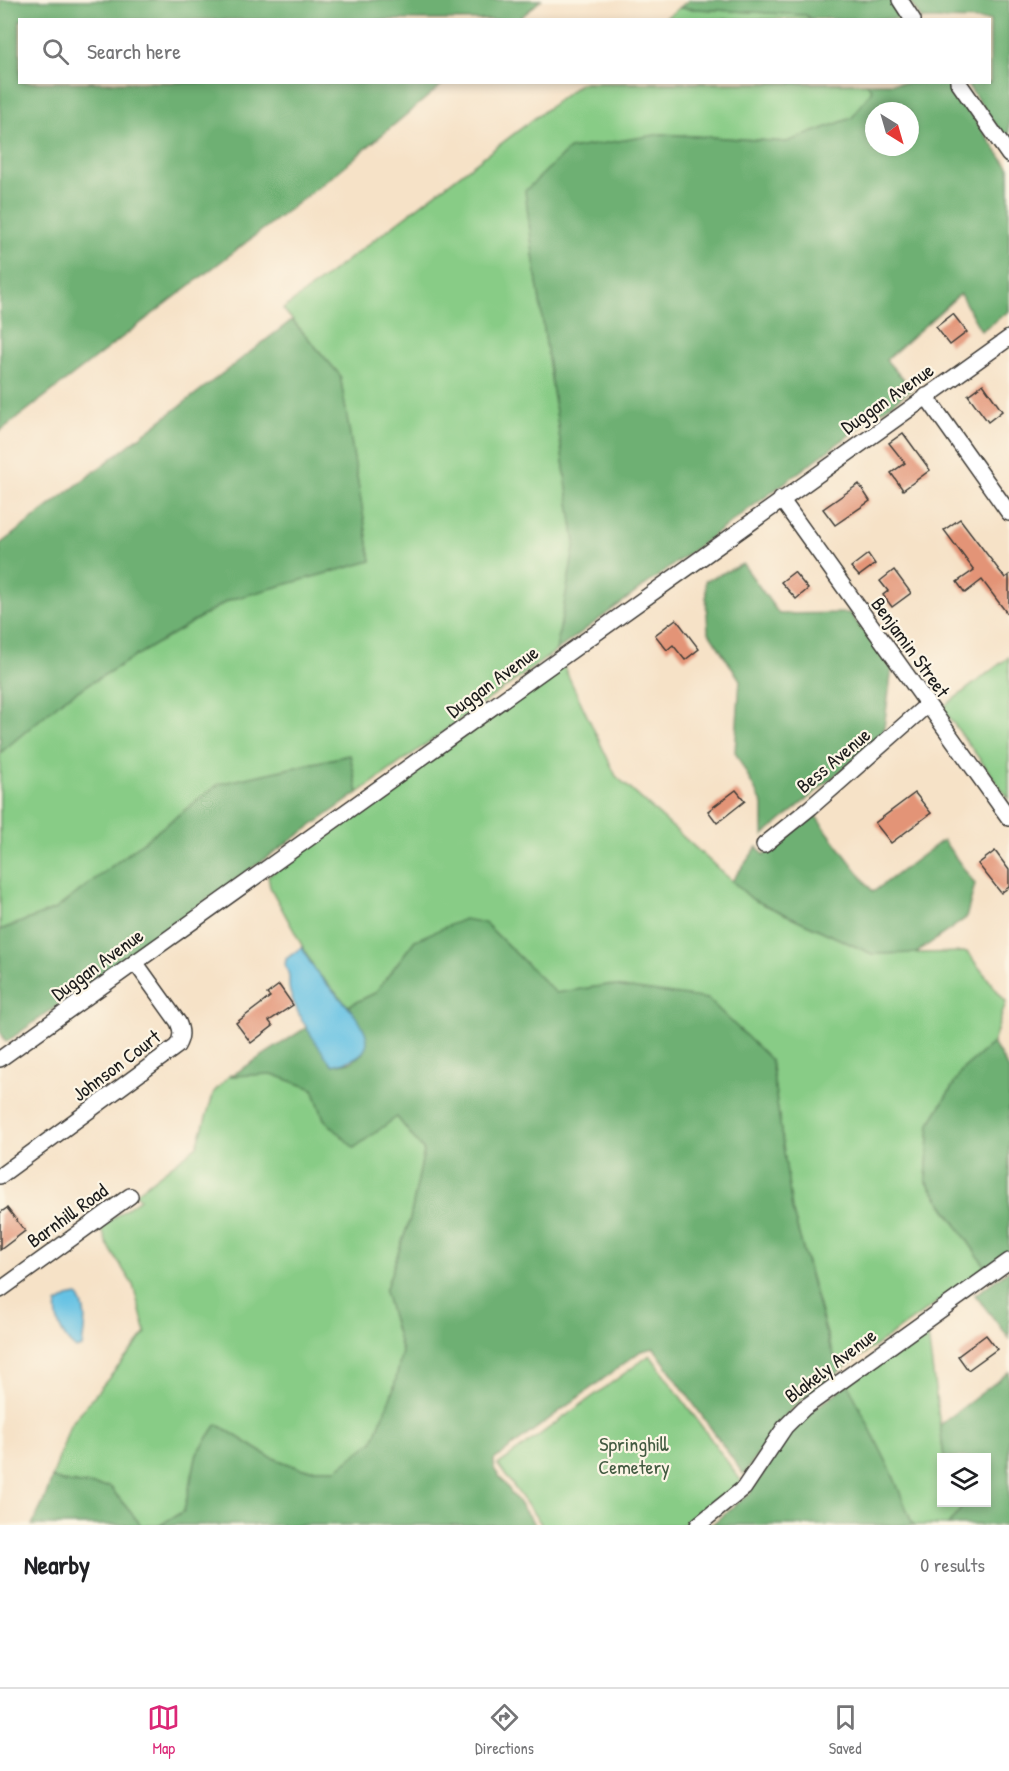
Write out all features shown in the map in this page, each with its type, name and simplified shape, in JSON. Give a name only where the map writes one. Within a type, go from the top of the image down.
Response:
[{"type":"street","points":[[900,0],[912,18]]},
{"type":"street","points":[[959,84],[1009,155]]},
{"type":"street","name":"Duggan Avenue","points":[[0,1059],[1009,338]]},
{"type":"street","points":[[926,396],[1009,513]]},
{"type":"street","name":"Benjamin Street","points":[[781,499],[1009,818]]},
{"type":"street","name":"Bess Avenue","points":[[764,845],[927,705]]},
{"type":"street","name":"Johnson Court","points":[[0,1176],[177,1046],[182,1030],[178,1022],[135,962]]},
{"type":"street","name":"Barnhill Road","points":[[0,1290],[130,1196]]},
{"type":"street","name":"Blakely Avenue","points":[[698,1525],[744,1488],[785,1427],[804,1408],[1009,1261]]},
{"type":"green space","points":[[0,0],[541,0],[520,18],[18,18],[18,84],[443,84],[334,175],[0,431]]},
{"type":"green space","points":[[689,0],[891,0],[904,18],[809,18],[806,15],[679,8]]},
{"type":"green space","points":[[908,0],[1009,0],[1009,144],[967,84],[991,84],[991,18],[921,18]]},
{"type":"green space","points":[[679,8],[806,15],[809,18],[666,18]]},
{"type":"green space","points":[[580,84],[867,84],[873,90],[852,118],[787,142],[661,134],[533,254],[575,543],[556,651],[358,793],[350,755],[219,784],[56,909],[0,930],[0,753],[64,699],[229,600],[371,561],[340,375],[283,309]]},
{"type":"green space","points":[[867,84],[950,84],[1009,168],[1009,311],[981,331],[960,294],[886,360],[912,389],[556,651],[575,543],[525,191],[569,149],[661,134],[787,142],[852,118],[872,90]]},
{"type":"green space","points":[[292,320],[340,375],[371,561],[229,600],[64,699],[0,753],[0,544]]},
{"type":"green space","points":[[743,564],[779,614],[850,613],[892,668],[883,735],[763,836],[763,805],[735,752],[740,680],[708,631],[705,581]]},
{"type":"green space","points":[[1009,657],[1009,799],[942,708]]},
{"type":"green space","points":[[563,665],[616,776],[752,899],[872,954],[967,952],[1006,1002],[993,1043],[963,1069],[930,1123],[926,1181],[985,1266],[969,1280],[841,1370],[830,1345],[792,1209],[771,1060],[608,985],[556,993],[485,923],[415,940],[375,993],[348,1006],[316,971],[270,887],[268,876]]},
{"type":"green space","points":[[350,755],[358,793],[6,1042],[0,1031],[0,930],[56,909],[219,784]]},
{"type":"green space","points":[[814,814],[873,892],[943,840],[975,884],[966,918],[916,953],[872,954],[752,899],[732,881],[757,847],[764,855]]},
{"type":"green space","points":[[464,919],[485,923],[556,993],[608,985],[708,999],[771,1060],[792,1209],[829,1345],[841,1370],[799,1402],[780,1421],[744,1475],[654,1348],[641,1351],[494,1460],[494,1469],[535,1525],[160,1525],[184,1511],[197,1454],[217,1424],[268,1456],[302,1469],[337,1469],[373,1441],[394,1388],[402,1352],[385,1291],[410,1219],[424,1151],[397,1117],[354,1148],[324,1119],[313,1089],[272,1074],[231,1076],[307,1027],[332,1065],[351,1062],[363,1053],[348,1006],[375,993],[415,940]]},
{"type":"green space","points":[[993,1043],[1009,1070],[1009,1252],[969,1280],[985,1266],[926,1180],[930,1123],[963,1069]]},
{"type":"green space","points":[[272,1074],[313,1089],[324,1119],[397,1117],[424,1151],[410,1219],[385,1291],[402,1352],[394,1388],[373,1442],[337,1469],[302,1469],[268,1456],[217,1424],[197,1454],[184,1511],[160,1525],[141,1525],[110,1487],[64,1482],[52,1478],[70,1425],[146,1333],[133,1285],[107,1244],[101,1227],[140,1199],[136,1193],[197,1146],[214,1092],[230,1075]]},
{"type":"green space","points":[[1009,1270],[1009,1338],[975,1295]]},
{"type":"green space","points":[[927,1328],[943,1453],[937,1453],[937,1507],[961,1507],[961,1509],[948,1525],[915,1525],[912,1523],[892,1473],[848,1384]]},
{"type":"green space","name":"Springhill Cemetery","points":[[650,1355],[742,1482],[682,1525],[542,1525],[498,1465]]},
{"type":"green space","points":[[1009,1372],[1009,1525],[948,1525],[961,1507],[991,1507],[991,1453],[944,1453],[940,1425]]},
{"type":"green space","points":[[848,1384],[892,1473],[912,1523],[915,1525],[711,1525],[750,1493],[791,1432],[809,1413]]},
{"type":"green space","points":[[52,1478],[64,1482],[110,1487],[141,1525],[32,1525]]},
{"type":"water","points":[[302,947],[314,968],[361,1024],[366,1037],[365,1048],[355,1058],[332,1065],[297,1011],[290,992],[285,966],[286,959]]},
{"type":"water","points":[[77,1295],[83,1307],[85,1320],[82,1347],[76,1349],[60,1329],[56,1310],[57,1304],[68,1297]]},
{"type":"building","points":[[953,314],[967,332],[950,345],[936,327]]},
{"type":"building","points":[[983,384],[1002,411],[988,422],[968,395]]},
{"type":"building","points":[[903,433],[930,470],[903,490],[891,473],[905,463],[889,443]]},
{"type":"building","points":[[859,484],[870,501],[835,525],[823,509]]},
{"type":"building","points":[[960,519],[1005,578],[1009,575],[1009,616],[982,580],[965,593],[957,582],[974,570],[944,530]]},
{"type":"building","points":[[868,554],[875,564],[859,576],[851,567]]},
{"type":"building","points":[[894,570],[911,593],[892,607],[883,595],[888,591],[880,581]]},
{"type":"building","points":[[794,572],[808,589],[796,599],[781,582]]},
{"type":"building","points":[[676,619],[699,649],[685,660],[673,645],[667,650],[655,635]]},
{"type":"building","points":[[736,790],[745,801],[717,823],[708,811]]},
{"type":"building","points":[[915,793],[931,813],[891,843],[875,823]]},
{"type":"building","points":[[995,851],[1009,870],[1009,887],[1001,893],[978,864]]},
{"type":"building","points":[[279,985],[293,1005],[269,1021],[273,1026],[251,1043],[236,1023],[270,997],[267,994]]},
{"type":"building","points":[[7,1208],[25,1231],[0,1250],[0,1213]]},
{"type":"building","points":[[986,1335],[997,1349],[968,1370],[958,1356]]}]
